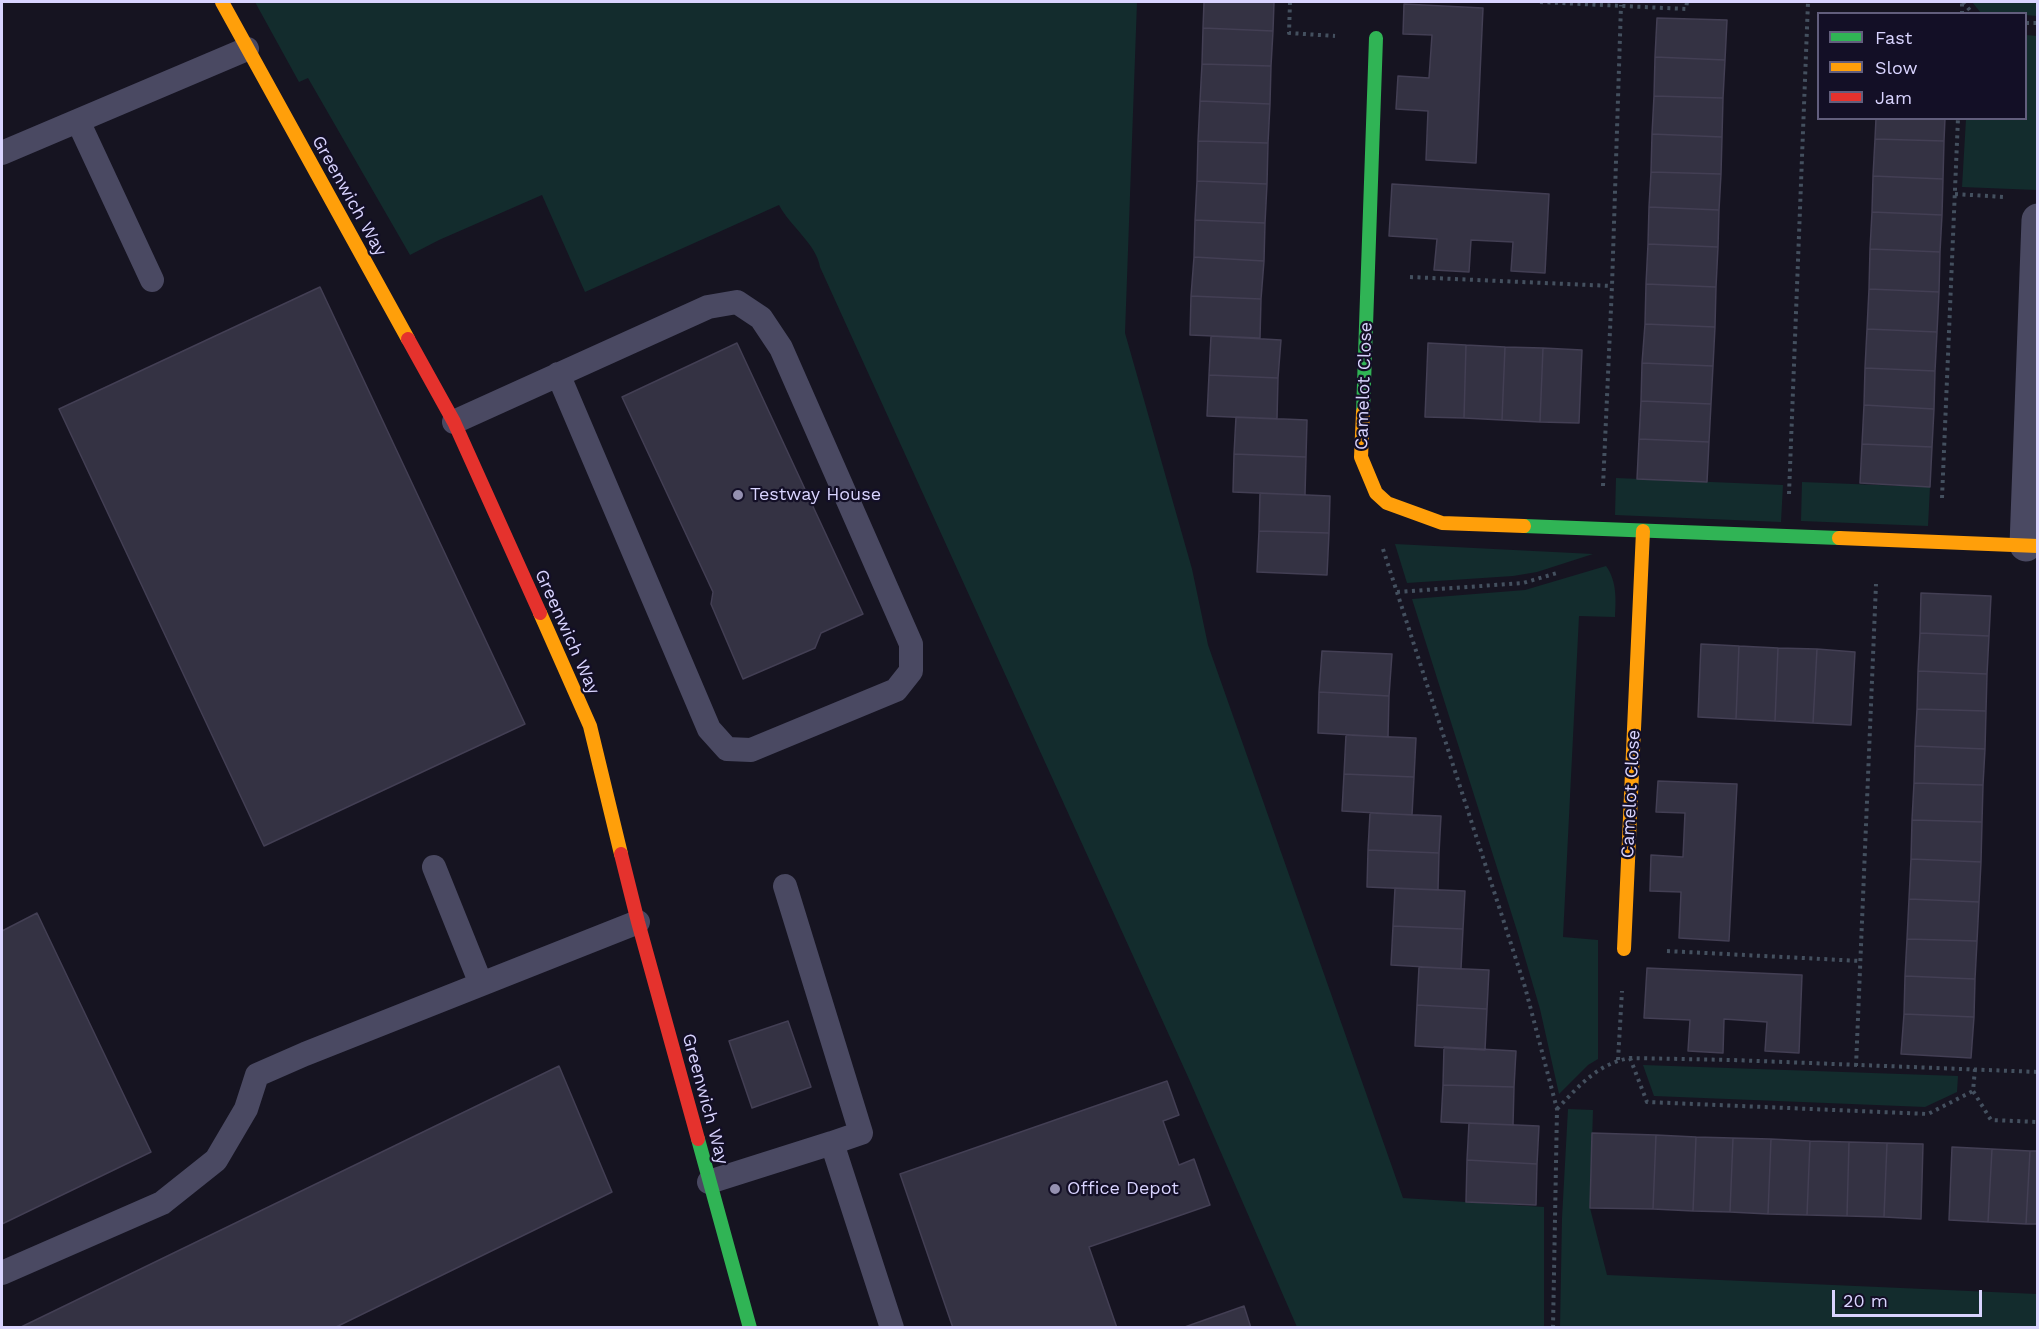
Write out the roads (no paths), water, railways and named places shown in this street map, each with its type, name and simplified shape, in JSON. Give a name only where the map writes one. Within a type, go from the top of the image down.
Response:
[{"type":"street","name":"Greenwich Way","points":[[222,2],[454,422],[590,726],[638,922],[750,1328]]},
{"type":"street","name":"Camelot Close","points":[[1376,38],[1361,457],[1376,493],[1387,503],[1442,523],[1643,531],[1624,949]]},
{"type":"street","points":[[1643,531],[2032,546],[2037,220]]},
{"type":"lane","points":[[2,153],[248,49]]},
{"type":"lane","points":[[78,121],[152,280]]},
{"type":"lane","points":[[454,422],[558,374],[708,307],[737,302],[761,318],[780,348],[911,644],[911,671],[896,690],[751,750],[727,749],[709,729],[558,374]]},
{"type":"lane","points":[[434,867],[481,984]]},
{"type":"lane","points":[[709,1182],[861,1133],[785,886]]},
{"type":"lane","points":[[2,1273],[162,1203],[216,1160],[246,1109],[257,1075],[638,922]]},
{"type":"lane","points":[[832,1143],[892,1328]]},
{"type":"place","name":"Testway House","points":[[738,495]]},
{"type":"place","name":"Office Depot","points":[[1055,1189]]}]
